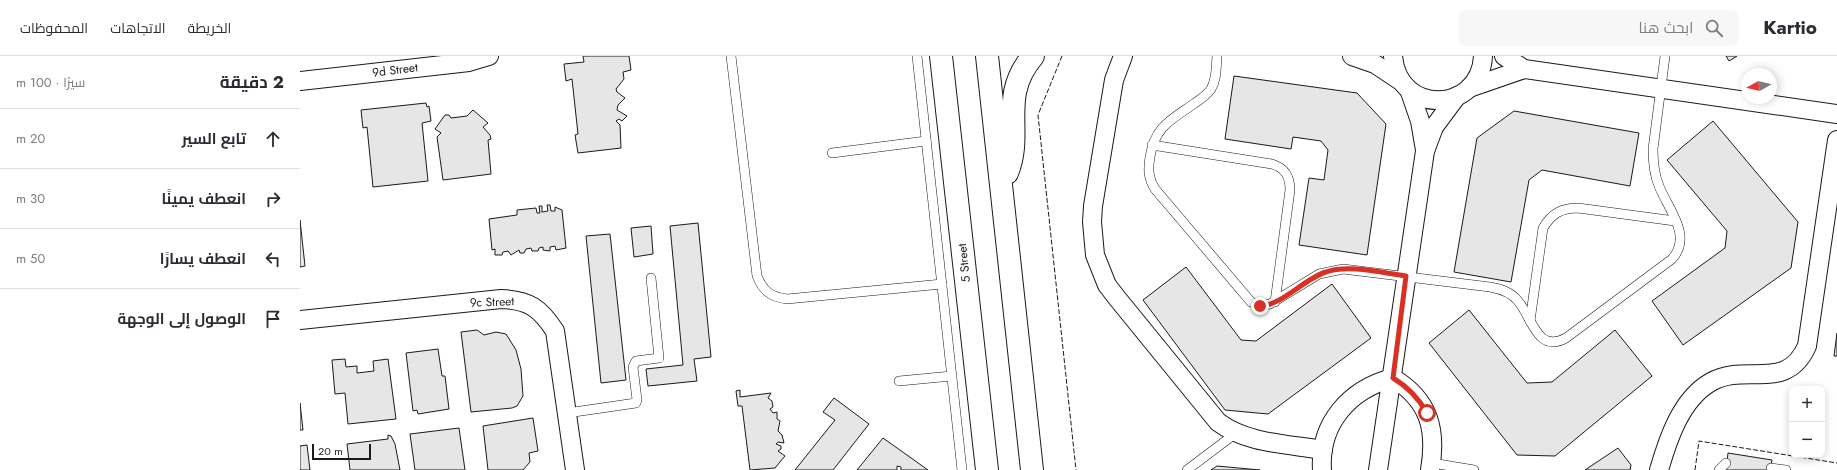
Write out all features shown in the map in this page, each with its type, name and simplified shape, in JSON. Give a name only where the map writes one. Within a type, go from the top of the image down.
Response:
[{"type":"street","name":"9d Street","points":[[300,81],[469,62],[489,56]]},
{"type":"street","name":"5 Street","points":[[941,56],[987,470]]},
{"type":"street","points":[[987,56],[1002,182],[1032,470]]},
{"type":"street","points":[[1002,182],[1012,159],[1015,91],[1022,72],[1033,56]]},
{"type":"street","points":[[1107,56],[1114,80]]},
{"type":"street","points":[[1123,56],[1114,80],[1092,222],[1095,255],[1100,270],[1117,298],[1218,422],[1236,433],[1324,450]]},
{"type":"street","points":[[1352,56],[1375,64],[1421,98],[1433,101],[1445,100],[1524,69]]},
{"type":"street","points":[[1393,56],[1395,68],[1405,86],[1420,121],[1425,151]]},
{"type":"street","points":[[1378,470],[1393,378],[1406,276],[1425,151],[1434,127],[1463,92],[1476,80],[1481,69],[1483,56]]},
{"type":"street","points":[[1504,56],[1524,69],[1837,114]]},
{"type":"street","points":[[1659,470],[1677,422],[1688,403],[1703,387],[1712,382],[1728,377],[1782,373],[1798,363],[1803,355],[1807,346],[1837,140]]},
{"type":"street","name":"9c Street","points":[[300,320],[501,299],[518,300],[533,306],[546,317],[555,331],[575,470]]},
{"type":"street","points":[[1322,470],[1328,432],[1336,416],[1346,402],[1360,391],[1376,382],[1393,378],[1407,386],[1419,398],[1427,413],[1432,429],[1431,466]]},
{"type":"lane","points":[[731,56],[758,276],[761,286],[768,293],[777,298],[787,299],[942,284]]},
{"type":"lane","points":[[917,56],[962,470]]},
{"type":"lane","points":[[1216,56],[1216,73],[1211,89],[1200,100],[1163,126],[1152,145],[1148,168],[1151,183],[1155,189],[1251,302],[1265,306],[1275,302],[1311,278],[1331,270],[1343,269],[1406,276],[1500,289],[1517,300],[1538,336],[1544,340],[1559,342],[1672,259],[1678,253],[1681,238],[1675,221],[1658,185],[1653,161],[1653,149],[1665,56]]},
{"type":"lane","points":[[832,153],[926,141]]},
{"type":"lane","points":[[1152,145],[1272,164],[1284,170],[1288,176],[1290,190],[1275,302]]},
{"type":"lane","points":[[1530,321],[1543,228],[1549,218],[1558,211],[1568,208],[1578,208],[1675,221]]},
{"type":"lane","points":[[567,413],[636,403],[637,400],[633,367],[636,361],[659,358],[651,278]]},
{"type":"lane","points":[[899,381],[952,376]]},
{"type":"lane","points":[[1187,470],[1236,433]]},
{"type":"lane","points":[[1719,470],[1726,463]]},
{"type":"lane","points":[[1431,466],[1474,470]]},
{"type":"lane","points":[[1771,468],[1783,470]]},
{"type":"building","points":[[583,56],[629,56],[631,70],[623,72],[624,79],[616,89],[617,92],[625,98],[618,105],[617,110],[627,116],[622,121],[619,119],[616,121],[620,125],[621,148],[578,153],[575,135],[578,134],[572,79],[566,81],[564,64],[584,62]]},
{"type":"building","points":[[1726,56],[1737,56],[1729,61]]},
{"type":"building","points":[[1234,76],[1357,93],[1386,124],[1367,255],[1299,245],[1309,178],[1324,180],[1328,150],[1321,141],[1293,137],[1291,149],[1225,139]]},
{"type":"building","points":[[426,103],[427,107],[429,106],[431,121],[422,123],[428,181],[373,187],[367,127],[363,128],[361,110]]},
{"type":"building","points":[[473,110],[488,123],[483,127],[490,135],[491,139],[488,140],[491,174],[443,180],[437,137],[441,133],[435,129],[445,115],[449,115],[451,118],[467,116]]},
{"type":"building","points":[[1514,111],[1639,133],[1630,186],[1542,170],[1529,180],[1511,282],[1454,272],[1477,138]]},
{"type":"building","points":[[1713,121],[1798,222],[1791,268],[1683,345],[1652,301],[1725,248],[1727,231],[1667,160]]},
{"type":"building","points":[[547,205],[550,205],[551,211],[555,211],[555,207],[562,210],[566,248],[556,250],[555,246],[550,247],[550,251],[543,250],[543,247],[539,248],[538,251],[532,251],[531,248],[526,249],[524,253],[520,253],[519,250],[511,255],[508,251],[503,252],[502,255],[495,255],[495,249],[492,250],[489,219],[517,215],[517,210],[536,208],[537,213],[540,213],[539,206],[542,206],[542,212],[548,211]]},
{"type":"building","points":[[300,220],[305,266],[300,267]]},
{"type":"building","points":[[698,223],[711,357],[694,359],[697,381],[648,386],[646,369],[683,365],[670,226]]},
{"type":"building","points":[[651,226],[653,254],[634,257],[631,228]]},
{"type":"building","points":[[610,234],[626,380],[601,383],[586,236]]},
{"type":"building","points":[[1186,267],[1241,340],[1256,341],[1332,284],[1371,338],[1268,414],[1225,410],[1143,300]]},
{"type":"building","points":[[1469,310],[1527,383],[1552,382],[1615,330],[1652,376],[1555,456],[1517,455],[1429,343]]},
{"type":"building","points":[[477,330],[484,335],[496,332],[506,334],[516,350],[521,369],[523,396],[517,406],[512,408],[471,412],[461,332]]},
{"type":"building","points":[[1837,333],[1837,356],[1834,356]]},
{"type":"building","points":[[438,349],[442,376],[445,376],[449,409],[418,414],[417,410],[413,411],[406,353]]},
{"type":"building","points":[[345,359],[346,367],[357,366],[357,373],[374,371],[373,361],[388,359],[396,419],[348,424],[345,393],[335,394],[332,360]]},
{"type":"building","points":[[740,390],[740,397],[771,393],[768,398],[772,401],[773,407],[770,409],[773,413],[777,412],[777,419],[780,421],[778,431],[782,435],[784,443],[778,442],[776,444],[781,446],[781,449],[778,451],[785,456],[775,468],[750,470],[742,406],[738,406],[736,391]]},
{"type":"building","points":[[834,398],[869,424],[833,470],[795,470],[835,420],[823,412]]},
{"type":"building","points":[[300,403],[303,430],[300,430]]},
{"type":"building","points":[[533,418],[538,451],[529,453],[530,462],[523,470],[488,470],[483,426]]},
{"type":"building","points":[[459,428],[465,470],[415,470],[410,434]]},
{"type":"building","points":[[388,435],[391,436],[395,444],[400,470],[350,470],[347,444],[388,439]]},
{"type":"building","points":[[883,438],[928,470],[901,470],[901,467],[897,466],[897,470],[857,470]]},
{"type":"building","points":[[307,445],[310,470],[300,470],[300,446]]},
{"type":"building","points":[[1618,448],[1631,465],[1630,470],[1585,470]]},
{"type":"building","points":[[1728,453],[1772,460],[1770,470],[1726,470]]},
{"type":"building","points":[[1217,466],[1260,470],[1211,470]]},
{"type":"fence","points":[[1062,56],[1038,115],[1076,470]]},
{"type":"fence","points":[[1695,470],[1699,441],[1837,463]]},
{"type":"route","points":[[1260,306],[1270,304],[1311,278],[1335,269],[1406,276],[1393,378],[1407,386],[1419,398],[1427,413]]}]
